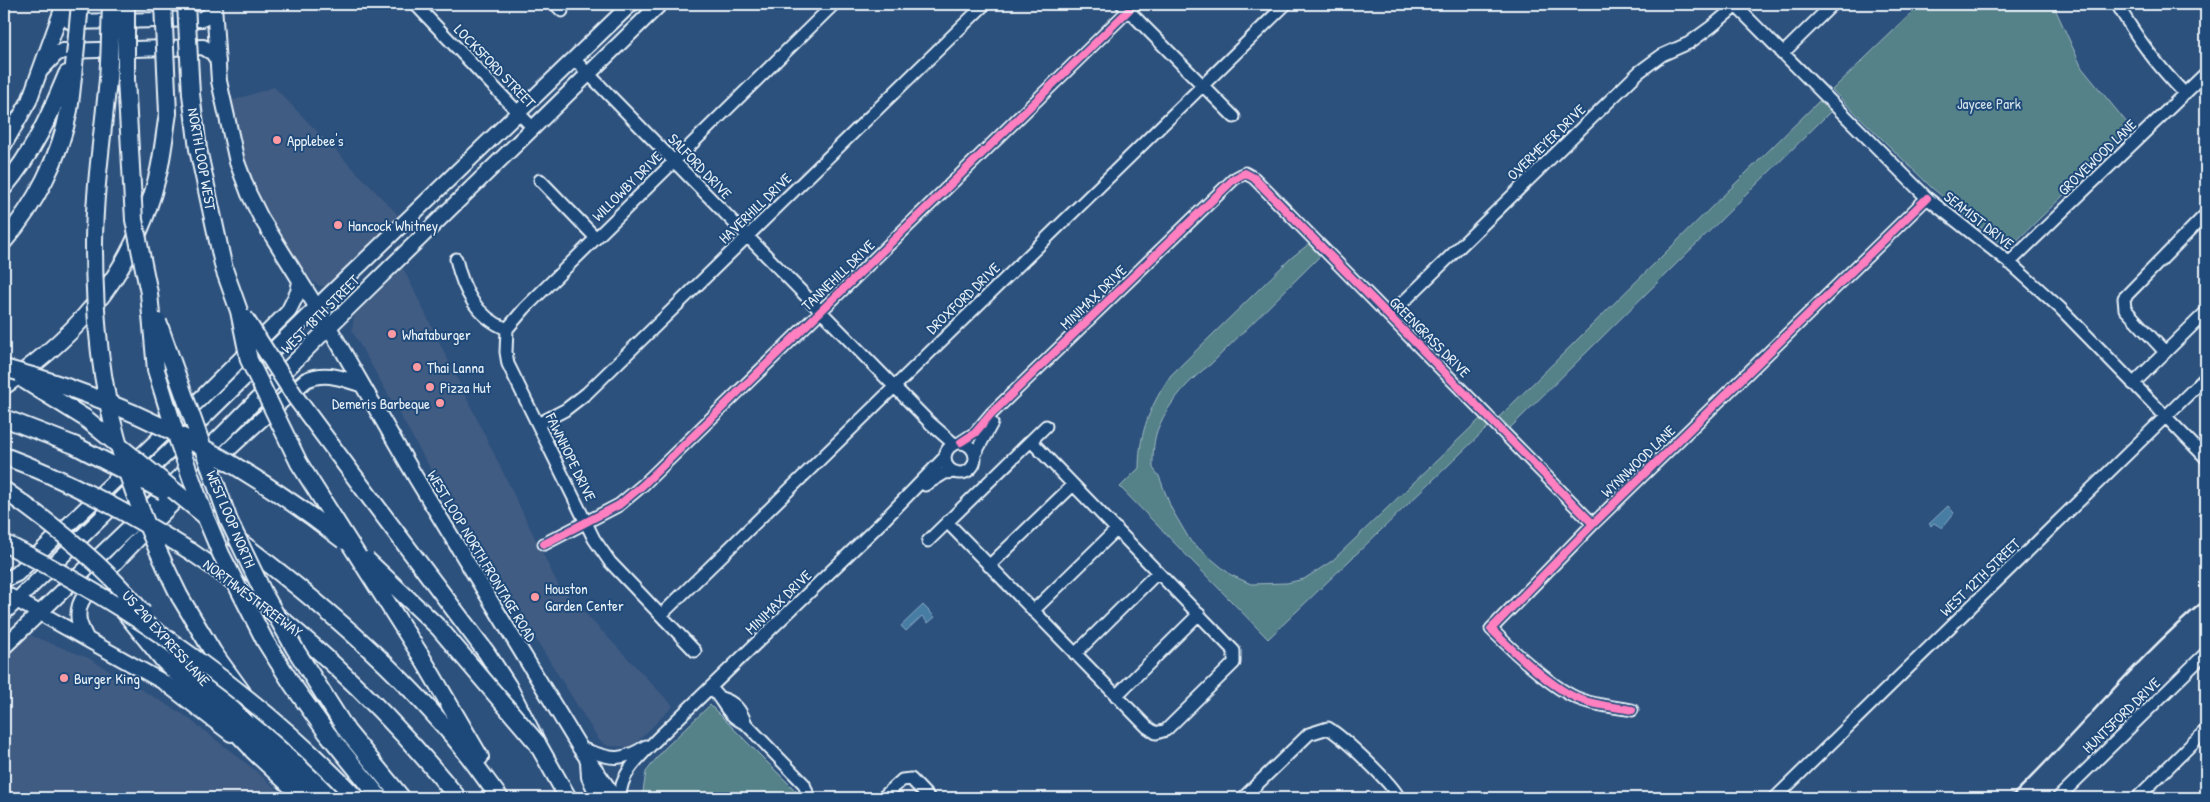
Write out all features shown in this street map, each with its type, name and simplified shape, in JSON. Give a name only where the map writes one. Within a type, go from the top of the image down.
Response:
[{"type":"highway","points":[[4,241],[33,201],[60,143],[69,110],[80,4]]},
{"type":"highway","points":[[111,4],[108,77],[94,243],[96,314],[104,379],[117,439],[136,496],[159,554],[180,597],[213,652],[248,701],[332,798]]},
{"type":"highway","points":[[126,4],[126,79],[134,220],[149,293],[156,370],[181,450],[221,554],[261,634],[292,684],[327,733],[380,798]]},
{"type":"highway","points":[[4,386],[33,366],[63,340],[88,314],[109,286],[132,247],[149,206],[159,169],[168,113],[163,4]]},
{"type":"highway","name":"NORTH LOOP WEST","points":[[186,4],[191,94],[198,149],[224,270],[240,311]]},
{"type":"highway","points":[[4,187],[33,149],[46,125],[75,56]]},
{"type":"highway","name":"WEST LOOP NORTH","points":[[149,293],[189,414],[229,522],[264,594],[295,649],[347,731],[402,798]]},
{"type":"highway","points":[[240,311],[249,360],[299,463],[421,656],[504,798]]},
{"type":"highway","points":[[240,311],[296,398],[486,652],[508,686],[568,798]]},
{"type":"highway","points":[[4,368],[81,392],[155,423],[244,469],[301,507],[375,567],[411,600],[438,628],[537,743]]},
{"type":"highway","points":[[4,368],[85,418],[333,616],[378,658],[456,740],[500,798]]},
{"type":"highway","points":[[4,418],[74,445],[139,478],[210,519]]},
{"type":"highway","name":"NORTHWEST FREEWAY","points":[[4,456],[78,488],[150,527],[190,551],[258,599],[339,667],[403,732],[458,798]]},
{"type":"highway","name":"US 290 EXPRESS LANE","points":[[4,490],[42,517],[101,567],[206,684],[317,798]]},
{"type":"highway","points":[[68,540],[164,661],[260,757]]},
{"type":"highway","points":[[4,543],[97,593],[159,634],[269,718],[356,798]]},
{"type":"main road","points":[[63,6],[67,19],[71,22],[81,22],[202,19],[208,16],[214,4]]},
{"type":"main road","name":"WEST LOOP NORTH FRONTAGE ROAD","points":[[214,4],[219,81],[237,162],[261,218],[329,327],[360,384],[580,748],[615,798]]},
{"type":"main road","name":"WEST 18TH STREET","points":[[4,614],[316,308],[631,4]]},
{"type":"main road","name":"WEST 18TH STREET","points":[[4,647],[141,516],[329,327],[660,4]]},
{"type":"main road","points":[[4,145],[29,101],[63,6]]},
{"type":"main road","points":[[41,70],[56,54],[63,51],[203,47],[213,53],[218,61]]},
{"type":"main road","points":[[381,247],[392,266]]},
{"type":"main road","points":[[4,580],[17,574],[288,312],[296,297],[300,281]]},
{"type":"main road","points":[[86,638],[79,625],[78,616],[84,597],[158,519],[256,423],[306,380],[315,376],[327,374],[360,384]]},
{"type":"main road","points":[[4,592],[165,683],[260,757],[302,798]]},
{"type":"main road","points":[[588,761],[589,777],[600,798]]},
{"type":"street","name":"LOCKSFORD STREET","points":[[415,4],[534,128]]},
{"type":"street","name":"WILLOWBY DRIVE","points":[[507,330],[520,314],[596,238],[834,4]]},
{"type":"street","name":"HAVERHILL DRIVE","points":[[538,424],[565,410],[587,393],[985,4]]},
{"type":"street","name":"DROXFORD DRIVE","points":[[660,615],[1286,4]]},
{"type":"street","points":[[1782,54],[1833,4]]},
{"type":"street","points":[[2117,4],[2134,33],[2157,65],[2185,94]]},
{"type":"street","name":"SEAMIST DRIVE","points":[[1735,5],[1926,198],[2009,263],[2060,308],[2206,458]]},
{"type":"street","name":"OVERMEYER DRIVE","points":[[1389,316],[1639,72],[1662,55],[1712,28],[1735,5]]},
{"type":"street","points":[[1129,6],[1234,117]]},
{"type":"street","name":"TANNEHILL DRIVE","points":[[544,544],[618,505],[643,485],[1129,6]]},
{"type":"street","name":"SALFORD DRIVE","points":[[574,59],[895,386],[952,449]]},
{"type":"street","name":"GROVEWOOD LANE","points":[[2009,263],[2206,73]]},
{"type":"street","name":"GREENGRASS DRIVE","points":[[1245,173],[1254,178],[1593,524]]},
{"type":"street","name":"MINIMAX DRIVE","points":[[620,798],[622,782],[628,771],[658,738],[918,486],[922,479],[952,449],[975,433],[991,414],[1234,179],[1245,173]]},
{"type":"street","points":[[540,180],[596,238]]},
{"type":"street","name":"WYNNWOOD LANE","points":[[1632,710],[1582,700],[1564,692],[1511,649],[1491,629],[1593,524],[1926,198]]},
{"type":"street","points":[[2166,352],[2124,309],[2124,298],[2206,214]]},
{"type":"street","points":[[456,259],[460,275],[469,296],[478,310],[496,325],[507,330]]},
{"type":"street","points":[[2133,384],[2206,312]]},
{"type":"street","name":"FAWNHOPE DRIVE","points":[[507,330],[506,352],[508,364],[594,538],[610,562],[695,651]]},
{"type":"street","name":"WEST 12TH STREET","points":[[1775,798],[2206,377]]},
{"type":"street","name":"MINIMAX DRIVE","points":[[975,454],[982,438],[1005,402]]},
{"type":"street","points":[[928,541],[1046,426]]},
{"type":"street","points":[[946,522],[1151,730],[1161,732],[1230,668],[1234,663],[1234,651],[1031,441]]},
{"type":"street","points":[[970,446],[975,454],[974,463],[965,472],[956,472],[948,466],[952,449],[970,446]]},
{"type":"street","name":"MINIMAX DRIVE","points":[[918,486],[945,473],[956,472]]},
{"type":"street","points":[[989,566],[1073,484]]},
{"type":"street","points":[[1033,610],[1116,529]]},
{"type":"street","points":[[1075,654],[1158,572]]},
{"type":"street","points":[[1116,696],[1199,614]]},
{"type":"street","name":"HUNTSFORD DRIVE","points":[[2058,798],[2206,653]]},
{"type":"street","points":[[711,688],[721,698],[724,708],[734,718],[746,724],[804,784],[809,798]]},
{"type":"street","points":[[1243,798],[1309,734],[1328,728],[1344,739],[1393,789],[1399,798]]},
{"type":"street","points":[[2136,798],[2206,732]]},
{"type":"street","name":"MINIMAX DRIVE","points":[[580,748],[604,756],[624,758],[658,738]]},
{"type":"street","points":[[882,798],[902,780],[911,778],[929,798]]},
{"type":"shaded area","points":[[274,87],[403,220],[328,286],[320,286],[313,282],[294,255],[264,206],[250,176],[238,141],[228,102]]},
{"type":"shaded area","points":[[403,268],[558,585],[673,706],[632,747],[608,746],[599,740],[441,487],[352,331],[354,316]]},
{"type":"shaded area","points":[[1948,506],[1954,513],[1942,528],[1934,523],[1931,526],[1929,524]]},
{"type":"shaded area","points":[[923,605],[935,617],[928,623],[922,616],[906,631],[901,626]]},
{"type":"shaded area","points":[[22,632],[88,658],[184,715],[256,771],[286,798],[4,798],[4,650]]},
{"type":"green space","name":"Jaycee Park","points":[[1921,4],[2053,4],[2082,68],[2132,129],[2008,249],[1932,188],[1832,90]]},
{"type":"green space","points":[[1819,101],[1831,111],[1510,428],[1499,417]]},
{"type":"green space","points":[[1309,244],[1320,256],[1211,364],[1188,384],[1174,400],[1157,431],[1153,468],[1159,476],[1171,508],[1191,542],[1231,575],[1251,584],[1287,583],[1304,579],[1332,561],[1480,419],[1488,427],[1268,639],[1120,487],[1139,468],[1144,430],[1152,408],[1171,375],[1291,258]]},
{"type":"green space","points":[[710,705],[797,792],[798,798],[642,798],[646,772],[663,750]]},
{"type":"railway","points":[[2010,798],[2035,774],[2154,646],[2206,599]]},
{"type":"cycle path","points":[[544,544],[619,505],[643,485],[1135,4]]},
{"type":"cycle path","points":[[961,442],[975,433],[991,414],[1234,179],[1245,173],[1254,178],[1593,524]]},
{"type":"cycle path","points":[[1632,710],[1594,704],[1571,695],[1534,669],[1491,629],[1593,524],[1927,198]]},
{"type":"place","name":"Applebee's","points":[[277,140]]},
{"type":"place","name":"Hancock Whitney","points":[[338,225]]},
{"type":"place","name":"Whataburger","points":[[392,334]]},
{"type":"place","name":"Thai Lanna","points":[[417,367]]},
{"type":"place","name":"Pizza Hut","points":[[430,387]]},
{"type":"place","name":"Demeris Barbeque","points":[[440,403]]},
{"type":"place","name":"Houston Garden Center","points":[[535,597]]},
{"type":"place","name":"Burger King","points":[[64,678]]}]
